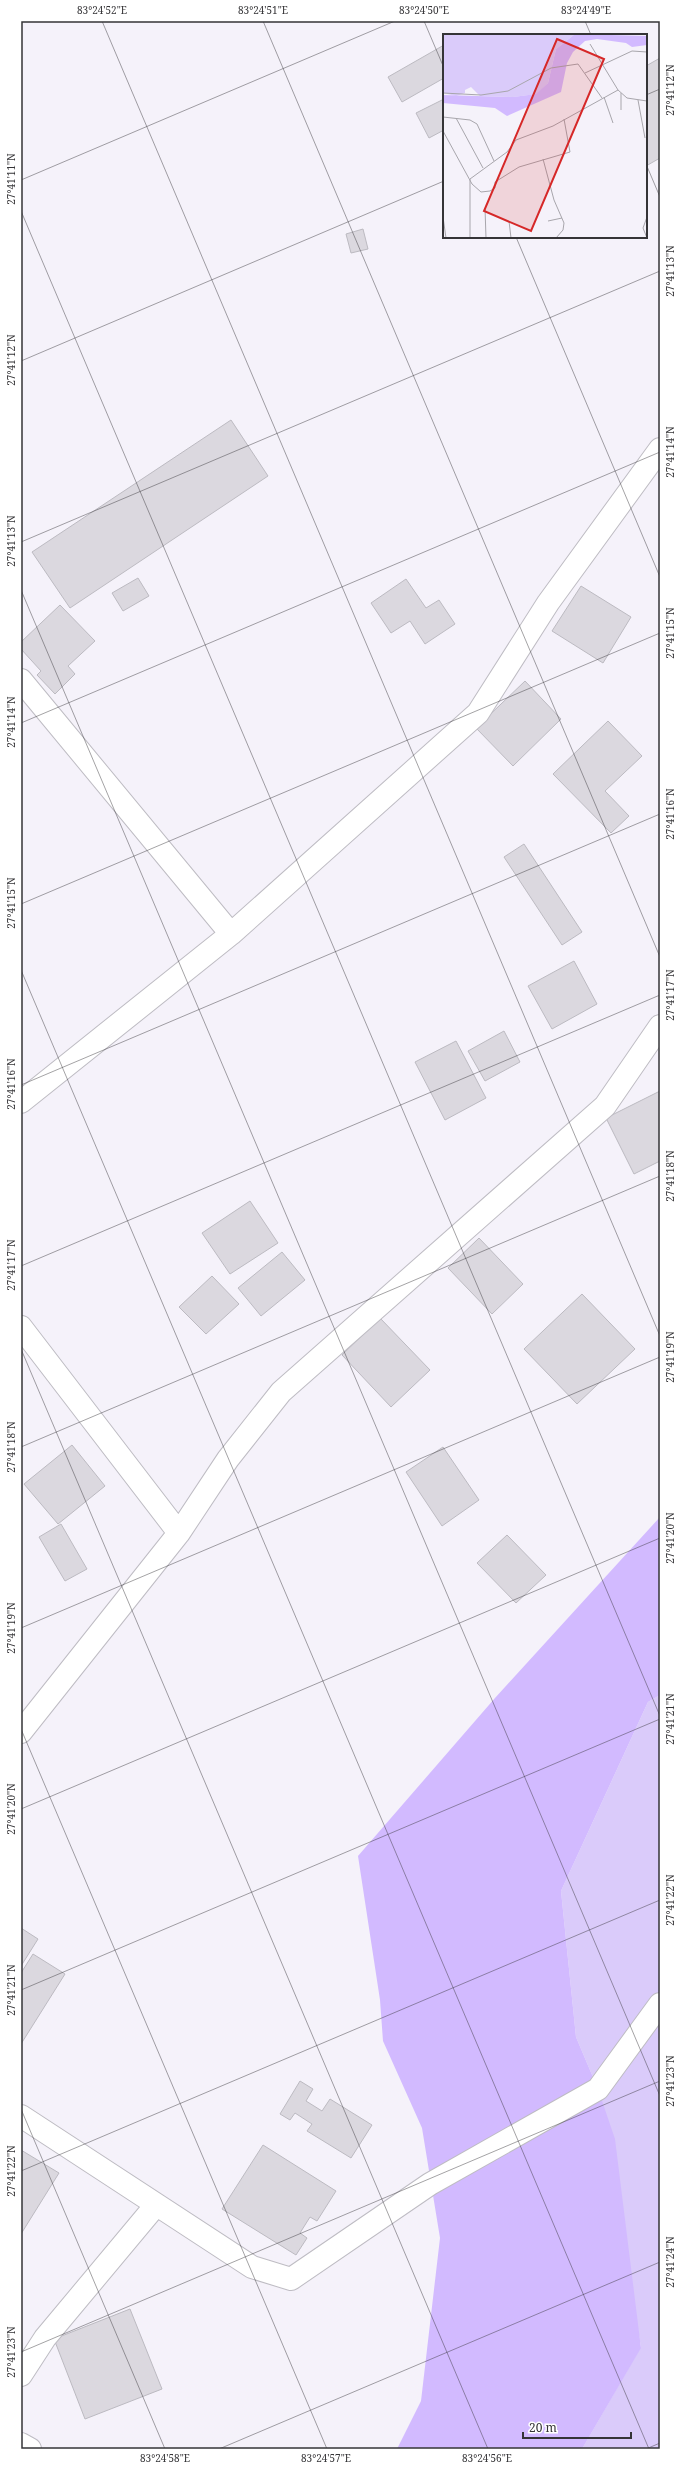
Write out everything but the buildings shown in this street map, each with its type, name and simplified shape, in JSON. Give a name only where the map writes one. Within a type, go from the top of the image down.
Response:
[{"type":"street","points":[[21,1102],[230,934],[478,712],[548,603],[660,449]]},
{"type":"street","points":[[21,680],[230,934]]},
{"type":"street","points":[[21,1732],[179,1533],[228,1459],[281,1392],[605,1106],[660,1026]]},
{"type":"street","points":[[21,1327],[179,1533]]},
{"type":"street","points":[[21,2116],[252,2267],[291,2279],[430,2184],[598,2089],[660,2004]]},
{"type":"street","points":[[21,2375],[45,2338],[156,2205]]},
{"type":"street","points":[[21,2444],[30,2449]]},
{"type":"shaded area","points":[[660,1517],[660,1695],[648,1702],[561,1891],[576,2037],[598,2089],[615,2139],[641,2348],[582,2449],[397,2449],[421,2401],[440,2238],[422,2128],[383,2041],[380,2000],[358,1856],[495,1698]]},
{"type":"shaded area","points":[[660,1695],[660,2449],[582,2449],[641,2347],[598,2089],[576,2037],[561,1891],[648,1702]]}]
